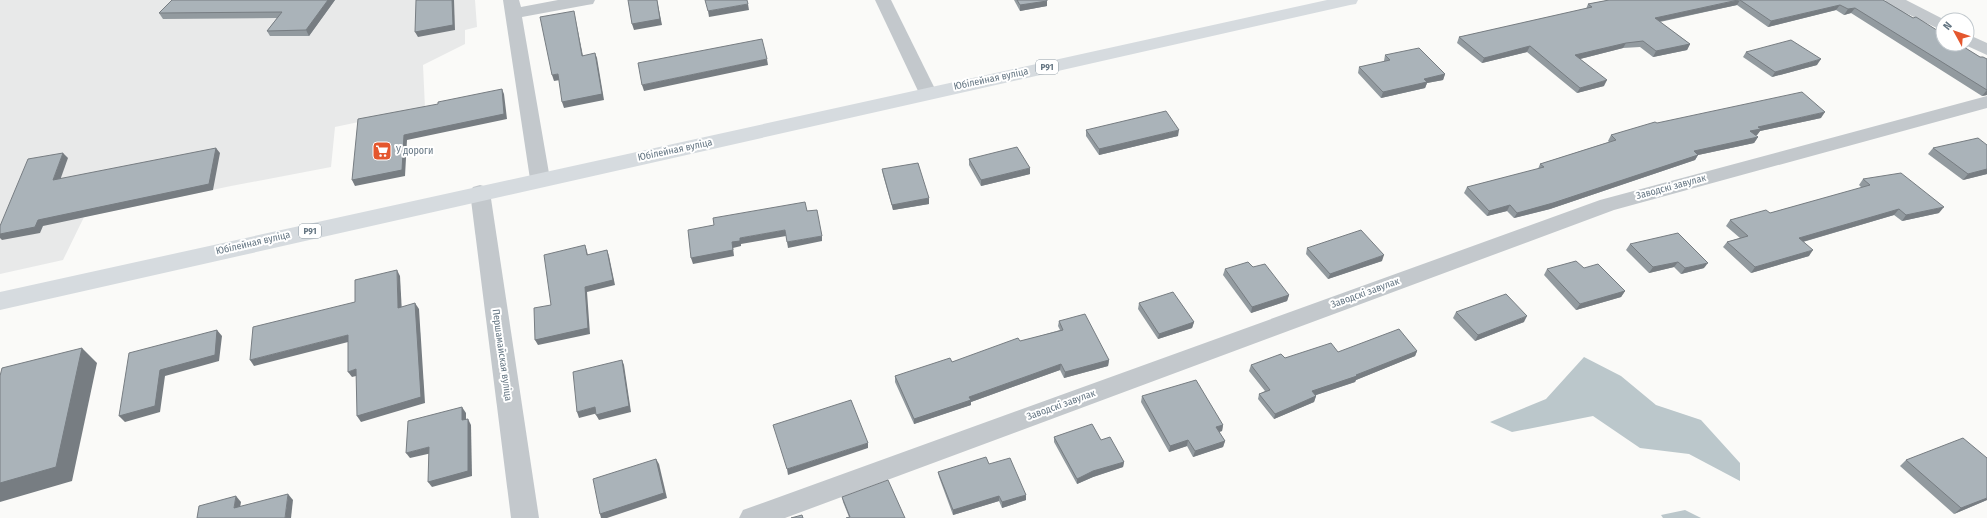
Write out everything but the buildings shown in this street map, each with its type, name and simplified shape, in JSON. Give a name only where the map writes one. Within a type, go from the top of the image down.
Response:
[{"type":"main road","name":"Юбілейная вуліца","points":[[0,301],[480,192],[744,135],[1350,0]]},
{"type":"street","points":[[540,179],[512,6],[587,0]]},
{"type":"street","points":[[883,0],[928,93]]},
{"type":"street","points":[[1893,0],[1935,22]]},
{"type":"street","points":[[1975,43],[1987,50]]},
{"type":"street","name":"Заводскі завулак","points":[[753,518],[1607,204],[1987,102]]},
{"type":"street","name":"Першамайская вуліца","points":[[480,192],[525,518]]},
{"type":"shaded area","points":[[0,0],[475,0],[477,27],[465,30],[465,44],[423,65],[425,108],[335,127],[331,167],[231,186],[84,217],[63,260],[0,274]]},
{"type":"shaded area","points":[[1584,357],[1621,376],[1656,405],[1701,420],[1740,463],[1740,481],[1689,454],[1640,448],[1593,416],[1512,432],[1490,422],[1546,399]]},
{"type":"shaded area","points":[[1685,510],[1701,518],[1663,518],[1661,515]]},
{"type":"place","name":"У дороги","points":[[382,151]]}]
